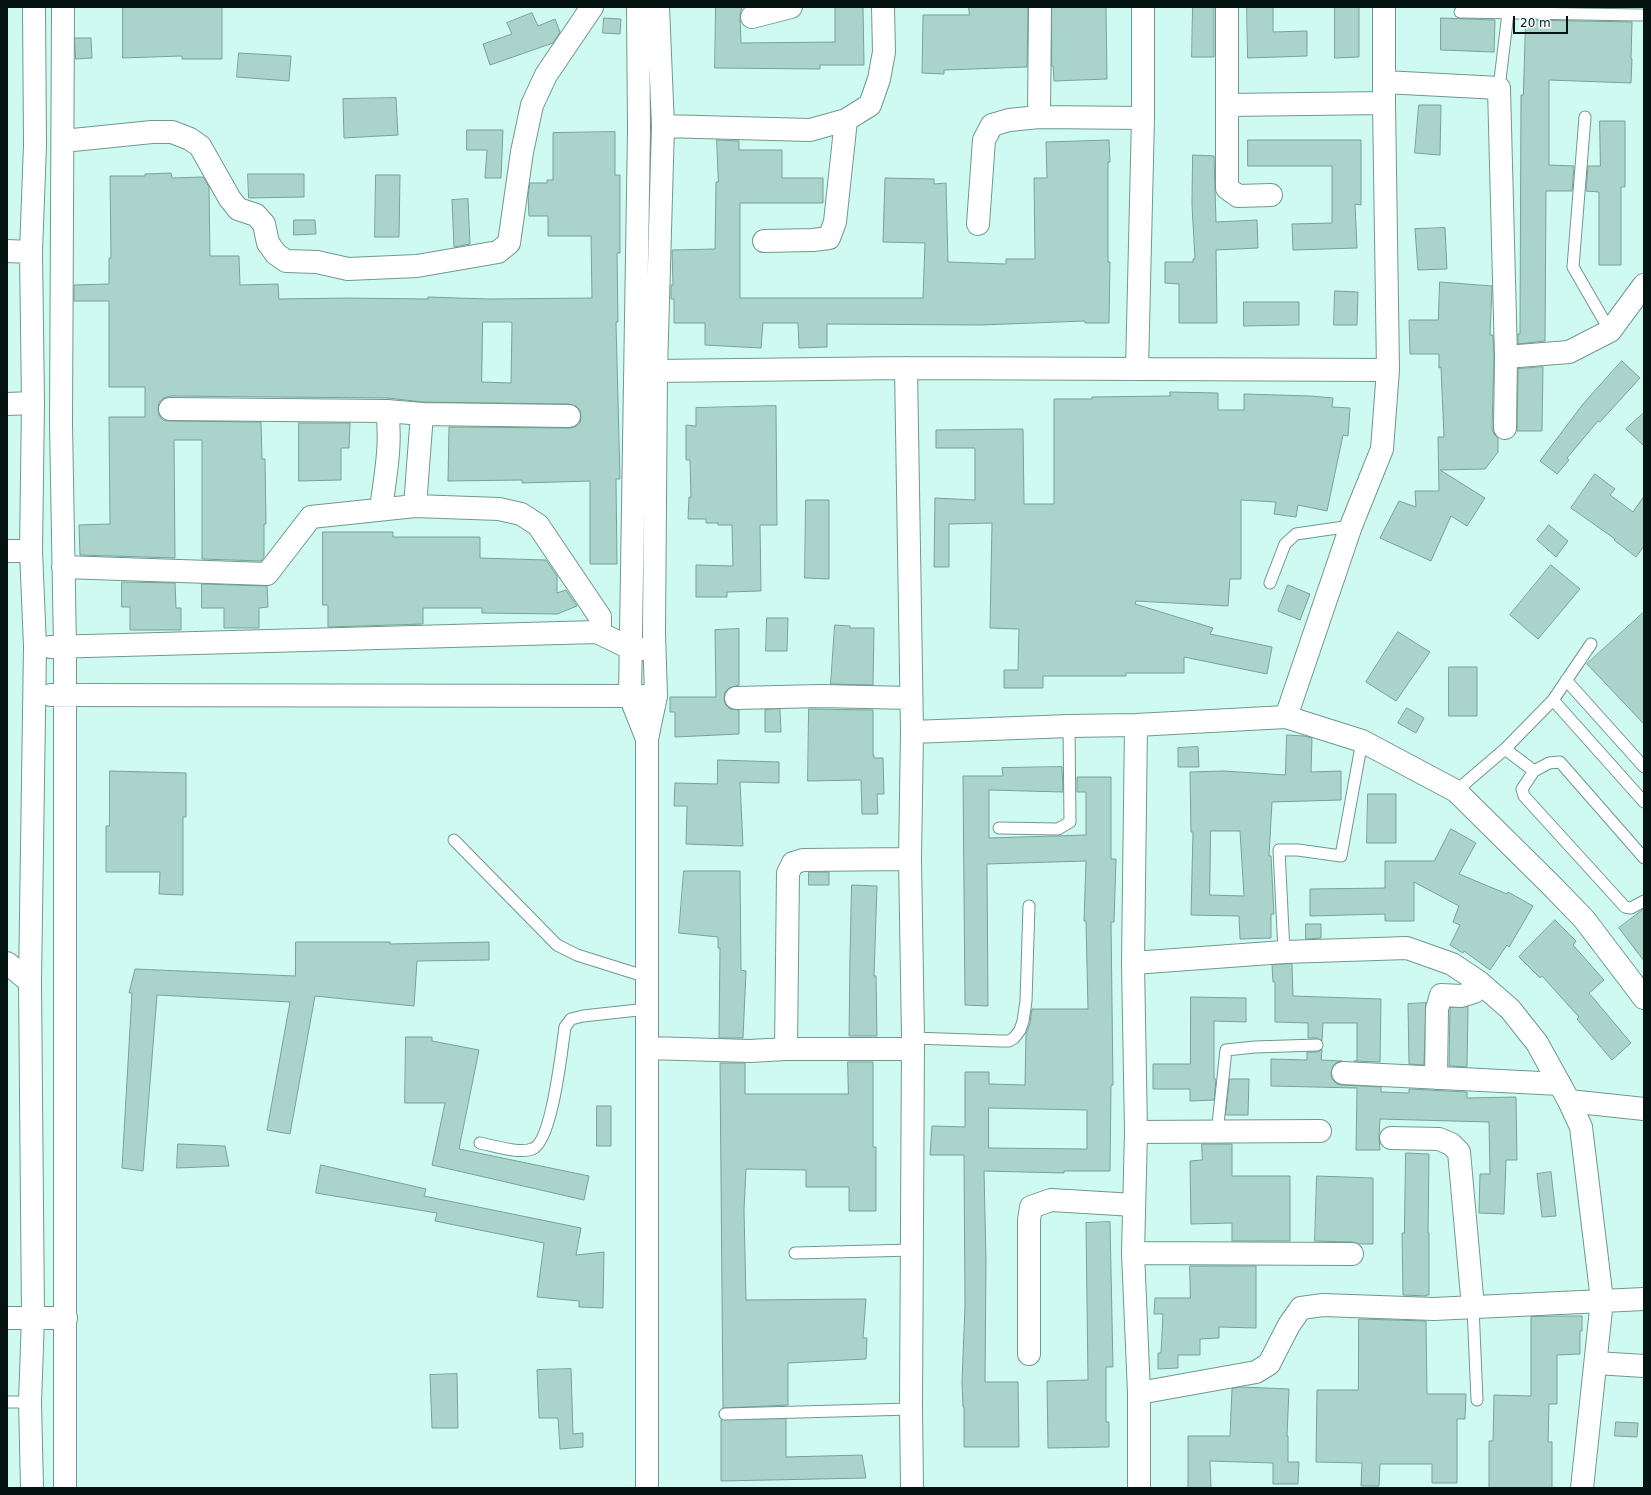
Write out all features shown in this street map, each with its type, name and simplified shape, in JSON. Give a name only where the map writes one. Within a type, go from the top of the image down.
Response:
[{"type":"street","points":[[32,1488],[30,1402],[33,1318],[30,982],[35,646],[31,551],[33,403],[31,252],[34,146],[34,7]]},
{"type":"street","points":[[63,7],[61,424],[65,647],[65,1488]]},
{"type":"street","points":[[63,141],[152,132],[172,132],[190,139],[200,146],[230,199],[238,209],[256,216],[264,224],[268,243],[276,254],[286,261],[317,262],[348,269],[417,266],[498,252],[509,243],[522,152],[532,105],[546,75],[592,7]]},
{"type":"street","points":[[638,7],[639,130],[630,696],[647,739]]},
{"type":"street","points":[[647,1488],[647,739],[656,696],[654,650],[656,372],[664,126],[658,7]]},
{"type":"street","points":[[752,17],[791,7]]},
{"type":"street","points":[[664,126],[810,130],[846,120],[870,106],[877,86],[884,52],[883,7]]},
{"type":"street","points":[[1039,117],[1040,7]]},
{"type":"street","points":[[1137,369],[1143,118],[1143,7]]},
{"type":"street","points":[[1227,7],[1227,188],[1238,196],[1271,194]]},
{"type":"street","points":[[1286,716],[1351,526],[1382,449],[1388,370],[1384,7]]},
{"type":"street","points":[[1228,105],[1384,92],[1499,88],[1506,357],[1505,428]]},
{"type":"street","points":[[978,224],[984,140],[992,125],[1008,120],[1039,117],[1143,118]]},
{"type":"street","points":[[764,241],[813,240],[830,238],[835,222],[846,120]]},
{"type":"street","points":[[7,251],[31,252]]},
{"type":"street","points":[[1506,357],[1569,352],[1610,331],[1644,285]]},
{"type":"street","points":[[656,372],[906,368],[1388,370]]},
{"type":"street","points":[[906,368],[912,732],[910,859],[913,1043],[912,1488]]},
{"type":"street","points":[[7,404],[33,403]]},
{"type":"street","points":[[170,409],[569,416]]},
{"type":"street","points":[[381,509],[389,423],[387,412]]},
{"type":"street","points":[[415,506],[422,414]]},
{"type":"street","points":[[63,567],[267,574],[311,518],[415,506],[499,509],[521,514],[538,525],[600,617],[600,628],[597,632]]},
{"type":"street","points":[[7,550],[31,551]]},
{"type":"street","points":[[35,646],[65,647],[597,632],[630,648],[654,650]]},
{"type":"street","points":[[34,695],[656,696]]},
{"type":"street","points":[[736,698],[821,696],[911,698]]},
{"type":"street","points":[[912,732],[1136,725],[1286,716],[1362,741],[1456,791],[1551,885],[1584,920],[1644,998]]},
{"type":"street","points":[[1136,725],[1133,963],[1136,1132],[1133,1253],[1139,1393],[1139,1488]]},
{"type":"street","points":[[786,1049],[788,873],[793,863],[803,860],[910,859]]},
{"type":"street","points":[[1133,963],[1284,952],[1407,948],[1452,964],[1479,982],[1510,1009],[1536,1043],[1564,1092],[1581,1127],[1602,1300],[1582,1488]]},
{"type":"street","points":[[7,963],[30,982]]},
{"type":"street","points":[[1436,1078],[1437,1008],[1441,995],[1461,996],[1474,992],[1479,982]]},
{"type":"street","points":[[648,1048],[750,1051],[913,1043]]},
{"type":"street","points":[[1343,1073],[1436,1078],[1564,1092],[1644,1109]]},
{"type":"street","points":[[1136,1132],[1217,1133],[1320,1131]]},
{"type":"street","points":[[1391,1138],[1439,1139],[1451,1144],[1459,1152],[1473,1307]]},
{"type":"street","points":[[1028,1354],[1029,1220],[1031,1207],[1051,1200],[1134,1205]]},
{"type":"street","points":[[1133,1253],[1352,1254]]},
{"type":"street","points":[[1139,1393],[1256,1372],[1269,1364],[1289,1325],[1302,1308],[1323,1305],[1434,1309],[1644,1299]]},
{"type":"street","points":[[7,1318],[66,1318]]},
{"type":"street","points":[[1596,1363],[1644,1366]]},
{"type":"lane","points":[[1460,12],[1641,15]]},
{"type":"lane","points":[[1499,88],[1508,13]]},
{"type":"lane","points":[[1585,117],[1573,267],[1610,331]]},
{"type":"lane","points":[[1270,583],[1285,544],[1296,534],[1351,526]]},
{"type":"lane","points":[[1456,791],[1505,749],[1553,700],[1591,644]]},
{"type":"lane","points":[[1566,680],[1644,767]]},
{"type":"lane","points":[[1553,700],[1644,802]]},
{"type":"lane","points":[[999,828],[1058,829],[1070,822],[1069,726]]},
{"type":"lane","points":[[1284,952],[1279,850],[1298,850],[1340,856],[1362,741]]},
{"type":"lane","points":[[1505,749],[1534,771]]},
{"type":"lane","points":[[1644,858],[1560,762],[1549,763],[1534,771],[1522,789],[1524,796],[1625,907],[1631,908],[1644,901]]},
{"type":"lane","points":[[454,840],[557,945],[576,955],[647,977]]},
{"type":"lane","points":[[913,1043],[1009,1041],[1014,1038],[1020,1030],[1026,1001],[1029,906]]},
{"type":"lane","points":[[480,1143],[524,1151],[534,1149],[540,1143],[552,1111],[565,1027],[571,1019],[584,1016],[647,1009]]},
{"type":"lane","points":[[1217,1133],[1226,1050],[1255,1047],[1317,1045]]},
{"type":"lane","points":[[795,1253],[912,1250]]},
{"type":"lane","points":[[1473,1307],[1477,1400]]},
{"type":"lane","points":[[7,1402],[30,1402]]},
{"type":"lane","points":[[725,1414],[911,1409]]},
{"type":"building","points":[[123,7],[222,7],[222,59],[182,59],[182,56],[123,58]]},
{"type":"building","points":[[716,7],[742,7],[740,14],[741,43],[835,42],[835,7],[863,7],[864,65],[820,65],[820,69],[715,68]]},
{"type":"building","points":[[969,7],[1028,7],[1027,67],[944,70],[944,74],[922,73],[923,15],[969,15]]},
{"type":"building","points":[[1052,7],[1106,7],[1107,79],[1054,81],[1052,66]]},
{"type":"building","points":[[1193,7],[1214,7],[1214,57],[1192,57]]},
{"type":"building","points":[[1247,7],[1273,7],[1273,32],[1307,31],[1307,56],[1248,58]]},
{"type":"building","points":[[1335,7],[1359,7],[1359,57],[1335,58]]},
{"type":"building","points":[[532,13],[538,26],[555,19],[560,32],[553,43],[490,65],[483,44],[512,34],[507,23]]},
{"type":"building","points":[[604,18],[621,19],[620,34],[603,33]]},
{"type":"building","points":[[1441,18],[1495,20],[1494,52],[1441,50]]},
{"type":"building","points":[[1526,20],[1632,22],[1632,59],[1631,83],[1549,80],[1549,165],[1574,166],[1572,191],[1546,191],[1545,341],[1518,344],[1518,334],[1520,334],[1521,95],[1523,95]]},
{"type":"building","points":[[75,38],[91,38],[92,58],[76,59]]},
{"type":"building","points":[[239,53],[291,56],[289,81],[237,77]]},
{"type":"building","points":[[396,98],[398,135],[344,138],[343,99]]},
{"type":"building","points":[[1419,105],[1441,105],[1440,155],[1415,153]]},
{"type":"building","points":[[1600,121],[1625,121],[1625,187],[1621,187],[1621,265],[1599,265],[1599,192],[1586,191],[1588,166],[1600,166]]},
{"type":"building","points":[[467,130],[503,130],[501,178],[485,178],[487,150],[467,150]]},
{"type":"building","points":[[615,132],[615,175],[620,175],[620,253],[617,253],[618,322],[616,322],[620,479],[616,479],[617,564],[590,564],[590,481],[522,483],[522,480],[448,481],[449,427],[569,428],[575,427],[580,423],[580,410],[576,406],[569,404],[423,402],[387,398],[170,396],[164,398],[159,402],[158,409],[159,415],[163,420],[261,422],[262,459],[265,459],[266,524],[264,524],[264,557],[261,561],[202,559],[202,440],[174,440],[175,558],[80,555],[79,525],[110,524],[109,417],[145,417],[145,387],[109,387],[109,301],[74,301],[74,285],[109,284],[109,258],[111,258],[110,176],[145,176],[145,174],[171,173],[172,178],[203,177],[209,187],[210,256],[239,256],[240,285],[278,284],[279,299],[428,299],[428,297],[489,299],[592,298],[591,236],[548,236],[548,216],[529,216],[528,195],[530,183],[547,183],[547,180],[553,180],[553,133]],"holes":[[[483,322],[511,322],[511,383],[482,382]]]},
{"type":"building","points":[[717,140],[739,141],[739,150],[782,150],[782,178],[823,178],[823,203],[740,203],[740,298],[923,298],[925,243],[883,242],[885,178],[934,179],[934,184],[946,183],[948,262],[1006,264],[1006,259],[1035,259],[1034,178],[1047,178],[1046,142],[1109,140],[1109,323],[1085,323],[1085,321],[980,325],[827,324],[827,347],[799,348],[798,323],[763,323],[761,348],[705,345],[705,323],[674,323],[674,299],[671,299],[671,285],[673,285],[672,250],[715,249],[716,182],[718,182]]},
{"type":"building","points":[[1248,140],[1361,140],[1361,205],[1355,204],[1357,248],[1293,250],[1292,224],[1332,223],[1332,166],[1248,166]]},
{"type":"building","points":[[1193,155],[1214,156],[1216,222],[1257,220],[1258,248],[1216,250],[1217,323],[1179,323],[1179,284],[1165,283],[1165,262],[1193,262],[1193,259],[1195,259],[1192,205]]},
{"type":"building","points":[[248,174],[304,174],[304,197],[249,198]]},
{"type":"building","points":[[376,175],[400,175],[399,237],[375,237]]},
{"type":"building","points":[[468,199],[470,244],[454,247],[452,200]]},
{"type":"building","points":[[294,220],[315,220],[316,234],[294,235]]},
{"type":"building","points":[[1445,228],[1447,269],[1418,270],[1415,229]]},
{"type":"building","points":[[1440,282],[1492,286],[1490,335],[1493,335],[1494,357],[1492,428],[1494,434],[1498,438],[1498,452],[1485,469],[1440,470],[1485,498],[1467,526],[1451,516],[1431,561],[1380,538],[1399,501],[1416,507],[1415,491],[1439,491],[1438,437],[1444,437],[1441,367],[1439,368],[1439,354],[1410,354],[1409,320],[1438,320]]},
{"type":"building","points":[[1335,291],[1358,292],[1357,325],[1334,325]]},
{"type":"building","points":[[1244,302],[1299,302],[1299,325],[1244,326]]},
{"type":"building","points":[[1622,361],[1640,378],[1600,422],[1598,421],[1567,458],[1569,460],[1557,474],[1540,461],[1583,404]]},
{"type":"building","points":[[1543,367],[1542,431],[1517,431],[1518,369]]},
{"type":"building","points":[[1170,392],[1218,393],[1218,410],[1244,410],[1244,394],[1333,398],[1332,407],[1350,408],[1348,436],[1343,435],[1327,511],[1298,505],[1296,517],[1274,514],[1276,502],[1241,500],[1241,579],[1230,579],[1228,606],[1136,601],[1135,604],[1213,628],[1210,634],[1272,647],[1267,674],[1184,657],[1184,673],[1126,673],[1126,676],[1043,676],[1043,688],[1004,688],[1004,670],[1018,670],[1019,629],[990,628],[992,523],[949,524],[949,567],[934,567],[935,498],[975,500],[975,448],[936,448],[936,430],[1023,429],[1024,504],[1054,504],[1054,399],[1170,396]]},
{"type":"building","points":[[776,406],[777,525],[760,525],[761,591],[727,592],[727,597],[696,597],[696,565],[733,566],[732,525],[706,523],[706,519],[688,519],[689,497],[691,497],[690,460],[686,460],[686,425],[696,426],[696,408]]},
{"type":"building","points":[[1644,413],[1644,446],[1626,429]]},
{"type":"building","points":[[299,423],[350,423],[349,448],[341,448],[341,480],[299,481]]},
{"type":"building","points":[[1595,474],[1615,489],[1610,495],[1633,512],[1644,496],[1644,546],[1636,557],[1614,540],[1615,539],[1571,508]]},
{"type":"building","points":[[806,500],[829,500],[829,579],[805,578]]},
{"type":"building","points":[[1549,525],[1568,541],[1556,557],[1537,540]]},
{"type":"building","points":[[323,532],[393,532],[393,537],[480,537],[480,558],[546,560],[557,576],[557,593],[566,590],[577,606],[557,614],[482,613],[482,608],[423,608],[423,624],[328,627],[328,605],[323,605]]},
{"type":"building","points":[[1551,565],[1580,589],[1538,639],[1510,615]]},
{"type":"building","points":[[122,582],[175,583],[176,608],[181,608],[181,630],[130,630],[130,607],[122,607]]},
{"type":"building","points":[[202,584],[267,586],[268,607],[259,608],[259,628],[224,628],[224,608],[202,608]]},
{"type":"building","points":[[1288,585],[1310,594],[1300,620],[1278,611]]},
{"type":"building","points":[[1644,612],[1644,724],[1587,664]]},
{"type":"building","points":[[767,618],[788,618],[787,651],[766,651]]},
{"type":"building","points":[[835,625],[850,626],[850,628],[874,628],[873,685],[831,684]]},
{"type":"building","points":[[739,629],[739,685],[729,688],[725,692],[724,698],[725,704],[730,709],[739,710],[739,734],[675,737],[675,712],[670,712],[670,697],[716,697],[715,630]]},
{"type":"building","points":[[1398,632],[1430,652],[1396,701],[1366,682]]},
{"type":"building","points":[[1449,667],[1477,667],[1477,716],[1449,716]]},
{"type":"building","points":[[1407,708],[1424,718],[1416,733],[1398,723]]},
{"type":"building","points":[[780,709],[781,732],[765,732],[765,710]]},
{"type":"building","points":[[809,709],[873,710],[873,755],[874,758],[883,758],[884,794],[877,794],[878,814],[862,814],[861,780],[808,781]]},
{"type":"building","points":[[1287,735],[1312,738],[1311,772],[1341,771],[1341,800],[1272,802],[1269,856],[1271,856],[1274,914],[1271,914],[1271,938],[1240,939],[1239,916],[1191,915],[1193,832],[1191,832],[1190,772],[1224,771],[1285,775]],"holes":[[[1211,831],[1240,831],[1244,896],[1210,895]]]},
{"type":"building","points":[[1198,747],[1199,767],[1178,767],[1178,748]]},
{"type":"building","points":[[718,760],[779,762],[779,783],[740,782],[743,846],[686,844],[687,806],[674,806],[675,783],[717,784]]},
{"type":"building","points":[[1062,767],[1063,792],[989,790],[989,838],[1086,835],[1086,792],[1077,792],[1077,777],[1111,777],[1111,859],[1116,859],[1114,922],[1111,922],[1113,1085],[1111,1085],[1110,1171],[1064,1171],[1064,1173],[984,1171],[986,1261],[985,1382],[1018,1382],[1019,1447],[964,1447],[964,1407],[962,1382],[965,1306],[964,1155],[930,1155],[932,1126],[965,1127],[965,1072],[989,1072],[989,1084],[1025,1085],[1026,1034],[1030,1023],[1032,1009],[1088,1009],[1086,921],[1084,921],[1086,861],[987,864],[988,1006],[965,1005],[963,776],[1003,776],[1002,768]],"holes":[[[989,1108],[1087,1110],[1087,1149],[989,1148]]]},
{"type":"building","points":[[110,771],[186,773],[186,817],[183,817],[183,895],[159,894],[160,872],[106,872],[106,826],[109,826]]},
{"type":"building","points":[[1368,794],[1396,794],[1396,843],[1367,843]]},
{"type":"building","points":[[1451,829],[1476,843],[1459,874],[1507,894],[1508,892],[1533,906],[1509,947],[1507,945],[1490,970],[1464,951],[1463,953],[1450,945],[1460,925],[1453,922],[1459,906],[1414,882],[1414,921],[1385,921],[1385,914],[1310,916],[1310,889],[1385,888],[1385,861],[1434,861]]},
{"type":"building","points":[[684,871],[740,871],[741,970],[746,971],[743,1038],[719,1038],[720,948],[718,948],[718,937],[679,933]]},
{"type":"building","points":[[809,872],[829,872],[829,885],[809,885]]},
{"type":"building","points":[[852,885],[877,886],[874,976],[876,976],[877,1036],[849,1036]]},
{"type":"building","points":[[1644,909],[1644,961],[1619,928]]},
{"type":"building","points":[[1555,920],[1576,941],[1573,945],[1604,980],[1589,993],[1631,1043],[1612,1060],[1577,1019],[1579,1017],[1542,976],[1540,978],[1519,957]]},
{"type":"building","points":[[1306,924],[1321,924],[1321,938],[1306,939]]},
{"type":"building","points":[[296,942],[390,942],[390,944],[489,942],[489,960],[417,961],[414,1006],[315,996],[290,1134],[267,1130],[290,1002],[157,995],[143,1171],[122,1168],[132,993],[129,993],[135,969],[295,976]]},
{"type":"building","points":[[1292,964],[1293,996],[1381,999],[1380,1062],[1354,1061],[1357,1061],[1357,1023],[1323,1023],[1322,1041],[1317,1038],[1308,1038],[1308,1023],[1275,1022],[1275,982],[1273,982],[1272,965]]},
{"type":"building","points":[[1191,997],[1246,998],[1246,1022],[1214,1021],[1214,1079],[1216,1079],[1214,1100],[1190,1101],[1190,1089],[1153,1089],[1153,1064],[1190,1064]]},
{"type":"building","points":[[1426,1003],[1424,1065],[1409,1064],[1408,1004]]},
{"type":"building","points":[[1468,1007],[1467,1067],[1449,1066],[1450,1008]]},
{"type":"building","points":[[406,1037],[432,1037],[432,1041],[479,1050],[459,1149],[589,1176],[584,1200],[432,1165],[445,1103],[405,1103]]},
{"type":"building","points":[[1322,1050],[1321,1060],[1342,1061],[1337,1062],[1333,1066],[1331,1073],[1332,1079],[1337,1084],[1381,1087],[1381,1092],[1409,1093],[1409,1089],[1467,1092],[1467,1098],[1516,1097],[1517,1160],[1506,1160],[1504,1214],[1479,1213],[1480,1174],[1490,1174],[1489,1122],[1380,1119],[1380,1150],[1356,1150],[1357,1088],[1271,1086],[1271,1059],[1307,1060],[1307,1052],[1317,1052]]},
{"type":"building","points":[[848,1062],[873,1062],[873,1147],[876,1147],[876,1211],[849,1211],[849,1187],[806,1187],[806,1170],[746,1169],[744,1210],[746,1300],[866,1299],[863,1338],[867,1338],[866,1359],[788,1363],[788,1405],[723,1408],[720,1063],[745,1063],[745,1094],[848,1094]]},
{"type":"building","points":[[1230,1079],[1249,1079],[1248,1115],[1226,1115]]},
{"type":"building","points":[[597,1106],[611,1106],[611,1146],[597,1146]]},
{"type":"building","points":[[178,1144],[225,1146],[229,1166],[177,1168]]},
{"type":"building","points":[[1202,1144],[1232,1144],[1232,1176],[1290,1176],[1290,1241],[1232,1241],[1232,1223],[1191,1224],[1190,1161],[1202,1160]]},
{"type":"building","points":[[1406,1153],[1429,1154],[1429,1295],[1426,1296],[1403,1295],[1402,1233],[1404,1233]]},
{"type":"building","points":[[321,1165],[426,1189],[424,1196],[581,1228],[576,1255],[604,1252],[603,1308],[579,1307],[579,1301],[537,1297],[544,1243],[435,1221],[437,1213],[316,1193]]},
{"type":"building","points":[[1551,1172],[1556,1216],[1542,1217],[1537,1174]]},
{"type":"building","points":[[1317,1176],[1373,1178],[1373,1244],[1315,1241]]},
{"type":"building","points":[[1110,1222],[1113,1367],[1106,1367],[1106,1422],[1109,1422],[1109,1447],[1048,1448],[1047,1381],[1088,1380],[1086,1223]]},
{"type":"building","points":[[1190,1266],[1256,1266],[1256,1328],[1219,1327],[1219,1338],[1200,1339],[1200,1355],[1178,1355],[1178,1368],[1158,1369],[1158,1353],[1161,1353],[1163,1314],[1154,1314],[1155,1298],[1190,1298]]},
{"type":"building","points":[[1582,1316],[1582,1331],[1580,1331],[1580,1354],[1557,1355],[1557,1404],[1549,1404],[1548,1442],[1552,1442],[1552,1488],[1489,1488],[1489,1441],[1493,1441],[1494,1395],[1531,1396],[1531,1317]]},
{"type":"building","points":[[1359,1319],[1426,1321],[1427,1394],[1466,1394],[1465,1419],[1457,1419],[1457,1483],[1432,1483],[1432,1464],[1380,1464],[1379,1486],[1361,1486],[1362,1463],[1316,1462],[1317,1390],[1358,1390]]},
{"type":"building","points":[[571,1369],[573,1434],[583,1433],[583,1447],[560,1449],[558,1418],[539,1418],[537,1370]]},
{"type":"building","points":[[457,1374],[458,1428],[432,1428],[430,1375]]},
{"type":"building","points":[[1241,1387],[1289,1389],[1287,1436],[1288,1462],[1299,1462],[1298,1484],[1273,1484],[1273,1463],[1210,1461],[1211,1488],[1188,1488],[1188,1436],[1230,1436],[1232,1389]]},
{"type":"building","points":[[786,1419],[786,1457],[862,1455],[866,1478],[721,1481],[721,1420]]},
{"type":"building","points":[[1616,1422],[1638,1423],[1637,1437],[1615,1436]]}]
